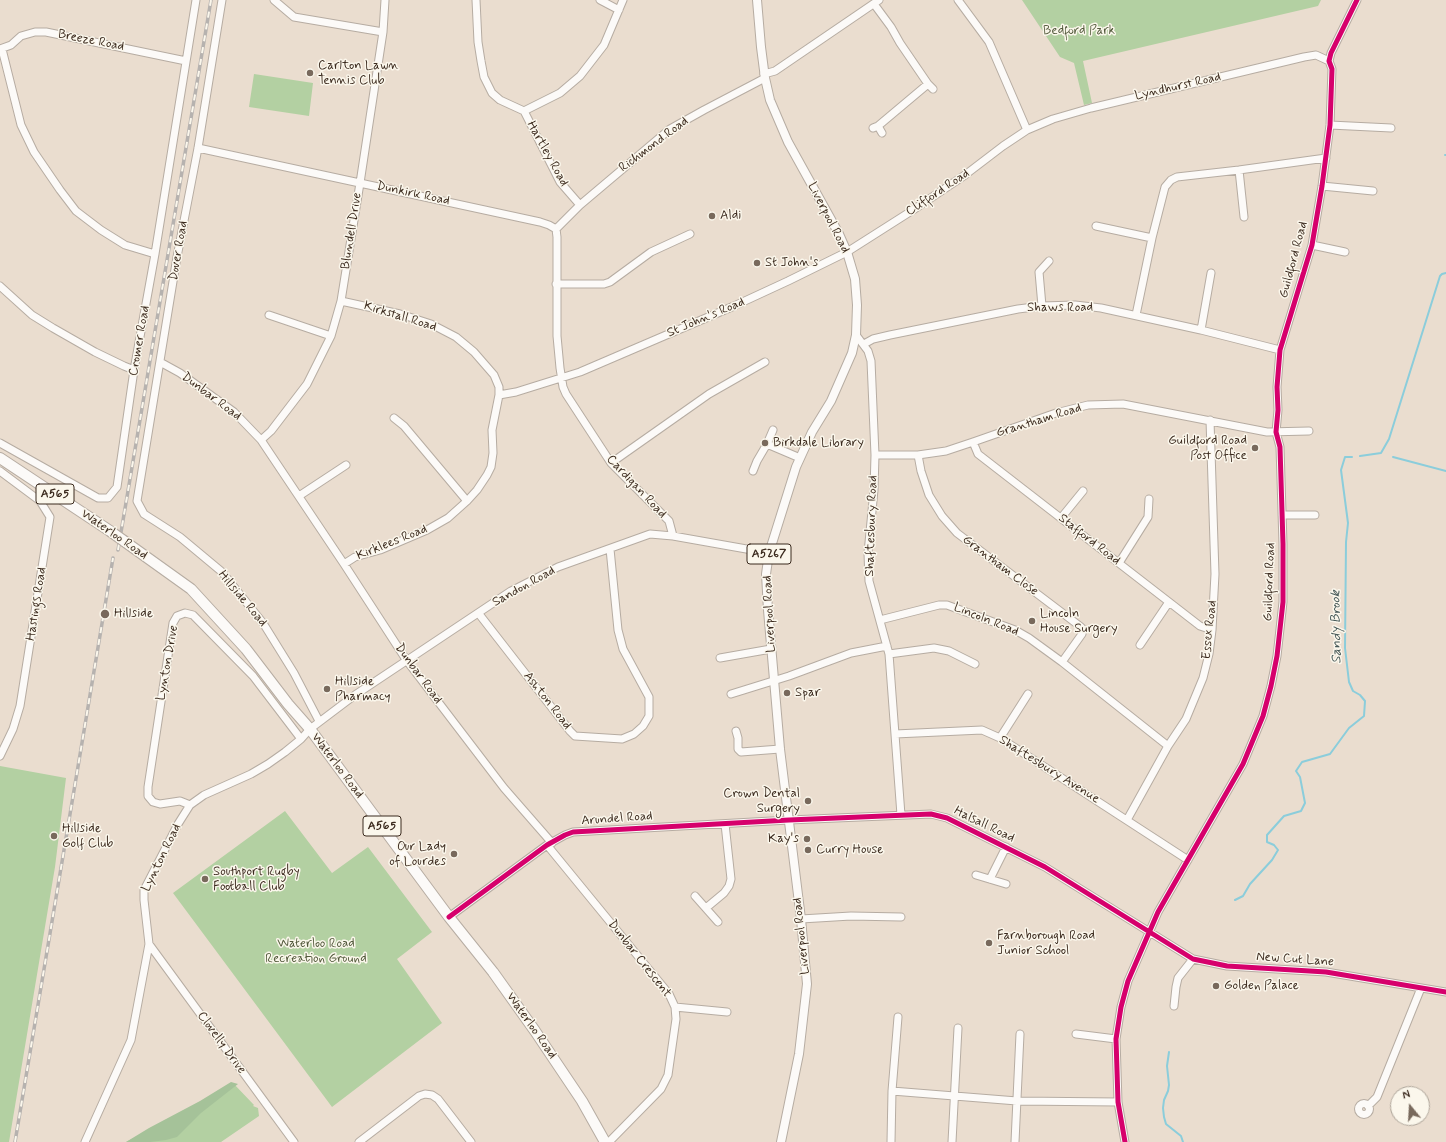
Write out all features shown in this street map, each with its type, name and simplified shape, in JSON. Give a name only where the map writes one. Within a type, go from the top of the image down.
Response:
[{"type":"highway","name":"Waterloo Road","points":[[0,458],[110,531],[191,589],[246,649],[288,704],[310,728],[449,917],[493,972],[582,1101],[605,1142]]},
{"type":"main road","name":"Liverpool Road","points":[[758,0],[761,47],[770,100],[788,142],[839,234],[847,252],[855,279],[857,304],[856,335],[852,354],[832,399],[812,432],[796,467],[769,553],[766,574],[780,748],[801,919],[806,984],[799,1054],[781,1142]]},
{"type":"street","name":"Cromer Road","points":[[0,443],[98,498],[108,498],[117,487],[134,370],[155,254],[196,0]]},
{"type":"street","name":"Dover Road","points":[[137,501],[177,257],[198,148],[222,0]]},
{"type":"street","points":[[274,0],[294,17],[383,32]]},
{"type":"street","name":"Blundell Drive","points":[[261,440],[271,431],[307,384],[331,336],[341,301],[383,32],[385,0]]},
{"type":"street","name":"Hartley Road","points":[[476,0],[478,42],[484,77],[492,93],[500,100],[524,111],[560,182],[580,205]]},
{"type":"street","points":[[600,0],[619,10]]},
{"type":"street","points":[[524,111],[560,93],[580,76],[604,45],[623,0]]},
{"type":"street","points":[[958,0],[989,42],[1027,130]]},
{"type":"street","name":"Guildford Road","points":[[1125,1142],[1118,1102],[1116,1039],[1121,1007],[1128,981],[1158,912],[1243,764],[1263,716],[1271,686],[1277,656],[1283,602],[1280,447],[1276,432],[1280,350],[1312,245],[1330,125],[1332,69],[1329,61],[1331,53],[1357,0]]},
{"type":"street","points":[[877,2],[900,43],[930,87],[875,127],[882,133]]},
{"type":"street","name":"Richmond Road","points":[[556,229],[580,205],[670,129],[775,70],[877,2]]},
{"type":"street","name":"Breeze Road","points":[[1,49],[11,45],[21,36],[35,32],[46,32],[186,60]]},
{"type":"street","points":[[1,49],[21,124],[34,152],[60,190],[76,211],[101,230],[125,245],[155,254]]},
{"type":"street","name":"Lyndhurst Road","points":[[1027,130],[1054,119],[1091,108],[1304,57],[1316,55],[1329,61]]},
{"type":"street","points":[[1330,125],[1391,128]]},
{"type":"street","name":"Clifford Road","points":[[847,252],[965,175],[1027,130]]},
{"type":"street","name":"Dunkirk Road","points":[[198,148],[549,224],[556,229]]},
{"type":"street","points":[[1136,316],[1152,238],[1165,187],[1170,180],[1177,177],[1326,158]]},
{"type":"street","points":[[1239,170],[1244,217]]},
{"type":"street","points":[[1322,186],[1373,191]]},
{"type":"street","points":[[1096,226],[1152,238]]},
{"type":"street","name":"Cardigan Road","points":[[556,229],[557,336],[562,377],[566,394],[611,463],[669,521],[673,536]]},
{"type":"street","points":[[556,284],[604,284],[610,282],[651,252],[690,234]]},
{"type":"street","name":"Guildford Road","points":[[1312,245],[1345,252]]},
{"type":"street","name":"St John's Road","points":[[562,377],[580,372],[734,306],[847,252]]},
{"type":"street","points":[[1042,306],[1039,272],[1049,261]]},
{"type":"street","points":[[1201,330],[1211,273]]},
{"type":"street","points":[[0,286],[32,315],[95,352],[134,370]]},
{"type":"street","name":"Kirkstall Road","points":[[341,301],[400,314],[431,324],[456,337],[474,352],[494,375],[499,387],[499,395]]},
{"type":"street","name":"Shaws Road","points":[[864,344],[873,339],[890,335],[1018,308],[1075,305],[1101,308],[1201,330],[1280,350]]},
{"type":"street","points":[[269,315],[331,336]]},
{"type":"street","name":"Shaftesbury Road","points":[[856,335],[864,344],[871,360],[875,455],[874,490],[868,553],[869,581],[889,654],[901,815]]},
{"type":"street","name":"Dunbar Road","points":[[160,362],[180,373],[234,412],[261,440],[407,661],[504,788],[550,844]]},
{"type":"street","points":[[611,463],[709,394],[765,362]]},
{"type":"street","points":[[499,395],[516,392],[562,377]]},
{"type":"street","name":"Kirklees Road","points":[[344,564],[355,558],[380,550],[427,530],[448,518],[467,501],[477,490],[491,467],[493,453],[492,430],[499,395]]},
{"type":"street","name":"Grantham Road","points":[[875,455],[918,455],[946,450],[1056,413],[1088,406],[1123,404],[1267,432],[1276,432]]},
{"type":"street","points":[[394,418],[404,426],[467,501]]},
{"type":"street","name":"Essex Road","points":[[1127,820],[1168,746],[1186,719],[1203,678],[1212,630],[1215,574],[1210,420]]},
{"type":"street","points":[[754,471],[757,461],[773,430]]},
{"type":"street","points":[[1276,432],[1309,431]]},
{"type":"street","name":"Stafford Road","points":[[973,442],[978,454],[1200,626],[1212,630]]},
{"type":"street","points":[[767,444],[800,458]]},
{"type":"street","name":"Grantham Close","points":[[918,455],[920,471],[929,495],[942,516],[957,533],[1081,627],[1082,634],[1062,662]]},
{"type":"street","points":[[299,496],[346,465]]},
{"type":"street","name":"Hastings Road","points":[[0,471],[40,501],[50,517],[20,706],[13,729],[0,756]]},
{"type":"street","points":[[1061,518],[1083,491]]},
{"type":"street","points":[[1119,563],[1148,517],[1149,499]]},
{"type":"street","name":"Hillside Road","points":[[137,501],[144,514],[180,537],[222,572],[264,623],[294,673],[319,721]]},
{"type":"street","points":[[1282,515],[1315,515]]},
{"type":"street","name":"Sandon Road","points":[[310,728],[511,591],[558,567],[650,534],[673,536],[769,553]]},
{"type":"street","name":"Ashton Road","points":[[479,614],[575,736],[622,739],[634,734],[643,726],[649,716],[649,697],[623,649],[618,630],[610,549]]},
{"type":"street","points":[[1140,645],[1169,602]]},
{"type":"street","name":"Lincoln Road","points":[[880,620],[939,605],[947,605],[981,616],[1015,630],[1029,638],[1062,662],[1168,746]]},
{"type":"street","name":"Lynton Drive","points":[[190,805],[180,801],[160,804],[153,802],[148,796],[148,787],[173,622],[177,616],[185,613],[193,615],[252,676],[301,739]]},
{"type":"street","points":[[731,694],[774,681],[851,653],[887,646]]},
{"type":"street","points":[[889,654],[934,648],[949,651],[975,664]]},
{"type":"street","points":[[720,658],[772,649]]},
{"type":"street","points":[[1000,738],[1028,694]]},
{"type":"street","name":"Lynton Road","points":[[85,1142],[131,1040],[149,944],[144,890],[178,824],[190,805],[204,795],[251,774],[268,764],[301,739],[310,728]]},
{"type":"street","name":"Shaftesbury Avenue","points":[[895,734],[982,730],[1000,738],[1188,860]]},
{"type":"street","points":[[736,731],[738,738],[738,749],[741,752],[780,748]]},
{"type":"street","name":"Halsall Road","points":[[789,820],[931,814],[947,818],[1045,867],[1149,932]]},
{"type":"street","name":"Arundel Road","points":[[449,917],[550,844],[573,832],[789,820]]},
{"type":"street","points":[[706,908],[724,893],[729,886],[731,879],[725,824]]},
{"type":"street","name":"Dunbar Crescent","points":[[550,844],[669,994],[675,1007],[676,1019],[668,1075],[661,1089],[609,1142]]},
{"type":"street","points":[[990,879],[1006,847]]},
{"type":"street","points":[[976,875],[1006,884]]},
{"type":"street","points":[[695,896],[718,922]]},
{"type":"street","points":[[801,919],[851,916],[901,917]]},
{"type":"street","name":"New Cut Lane","points":[[1149,932],[1193,959],[1227,966],[1326,972],[1446,992]]},
{"type":"street","name":"Clovelly Drive","points":[[149,944],[294,1142]]},
{"type":"street","points":[[1174,1006],[1178,978],[1193,959]]},
{"type":"street","points":[[1368,1106],[1377,1098],[1421,988]]},
{"type":"street","points":[[675,1007],[727,1012]]},
{"type":"street","points":[[891,1142],[892,1091],[898,1017]]},
{"type":"street","points":[[952,1142],[958,1028]]},
{"type":"street","points":[[1015,1142],[1020,1034]]},
{"type":"street","points":[[1076,1034],[1116,1039]]},
{"type":"street","points":[[892,1091],[1016,1101],[1118,1102]]},
{"type":"street","points":[[359,1142],[419,1096],[425,1094],[432,1095],[438,1099],[471,1142]]},
{"type":"green space","name":"Bedford Park","points":[[1022,0],[1321,0],[1318,6],[1083,61],[1092,103],[1084,105],[1074,63],[1060,57]]},
{"type":"green space","points":[[254,74],[313,83],[309,116],[249,107]]},
{"type":"green space","name":"Hillside Golf Club","points":[[0,766],[66,778],[55,867],[9,1142],[0,1142]]},
{"type":"green space","name":"Waterloo Road Recreation Ground","points":[[285,811],[332,873],[368,847],[432,932],[397,959],[442,1023],[332,1107],[173,893]]},
{"type":"green space","points":[[231,1082],[238,1084],[201,1113],[177,1137],[150,1142],[126,1142],[200,1101]]},
{"type":"green space","points":[[233,1083],[254,1105],[253,1106],[258,1108],[259,1116],[221,1142],[126,1142],[202,1102]]},
{"type":"waterway","points":[[1360,456],[1381,453],[1389,439],[1440,276],[1446,273]]},
{"type":"waterway","name":"Sandy Brook","points":[[1235,900],[1243,896],[1250,884],[1272,860],[1278,850],[1274,845],[1267,842],[1267,835],[1284,816],[1301,811],[1305,803],[1300,777],[1296,771],[1302,762],[1330,754],[1349,728],[1364,716],[1365,701],[1360,695],[1353,691],[1349,682],[1345,648],[1346,542],[1348,523],[1341,470],[1345,457],[1352,457]]},
{"type":"waterway","points":[[1393,457],[1446,471]]},
{"type":"waterway","name":"Sandy Brook","points":[[1169,1052],[1167,1066],[1169,1085],[1164,1100],[1164,1117],[1166,1124],[1181,1136],[1183,1142]]},
{"type":"railway","points":[[118,550],[211,0]]},
{"type":"railway","points":[[15,1142],[113,558]]},
{"type":"cycle path","points":[[1125,1142],[1118,1102],[1116,1039],[1121,1007],[1128,981],[1158,912],[1243,764],[1263,716],[1271,686],[1277,656],[1283,602],[1280,447],[1276,432],[1280,350],[1312,245],[1330,125],[1332,69],[1329,61],[1331,53],[1357,0]]},
{"type":"cycle path","points":[[449,917],[547,845],[573,832],[931,814],[947,818],[1045,867],[1193,959],[1227,966],[1326,972],[1446,992]]},
{"type":"place","name":"Carlton Lawn Tennis Club","points":[[310,73]]},
{"type":"place","name":"Aldi","points":[[712,216]]},
{"type":"place","name":"St John's","points":[[757,263]]},
{"type":"place","name":"Birkdale Library","points":[[765,443]]},
{"type":"place","name":"Guildford Road Post Office","points":[[1255,448]]},
{"type":"place","name":"Hillside","points":[[105,614]]},
{"type":"place","name":"Lincoln House Surgery","points":[[1032,621]]},
{"type":"place","name":"Hillside Pharmacy","points":[[327,689]]},
{"type":"place","name":"Spar","points":[[787,693]]},
{"type":"place","name":"Crown Dental Surgery","points":[[808,801]]},
{"type":"place","name":"Hillside Golf Club","points":[[54,836]]},
{"type":"place","name":"Kay's","points":[[807,839]]},
{"type":"place","name":"Curry House","points":[[808,850]]},
{"type":"place","name":"Our Lady of Lourdes","points":[[454,854]]},
{"type":"place","name":"Southport Rugby Football Club","points":[[205,879]]},
{"type":"place","name":"Farnborough Road Junior School","points":[[989,943]]},
{"type":"place","name":"Golden Palace","points":[[1216,986]]}]
